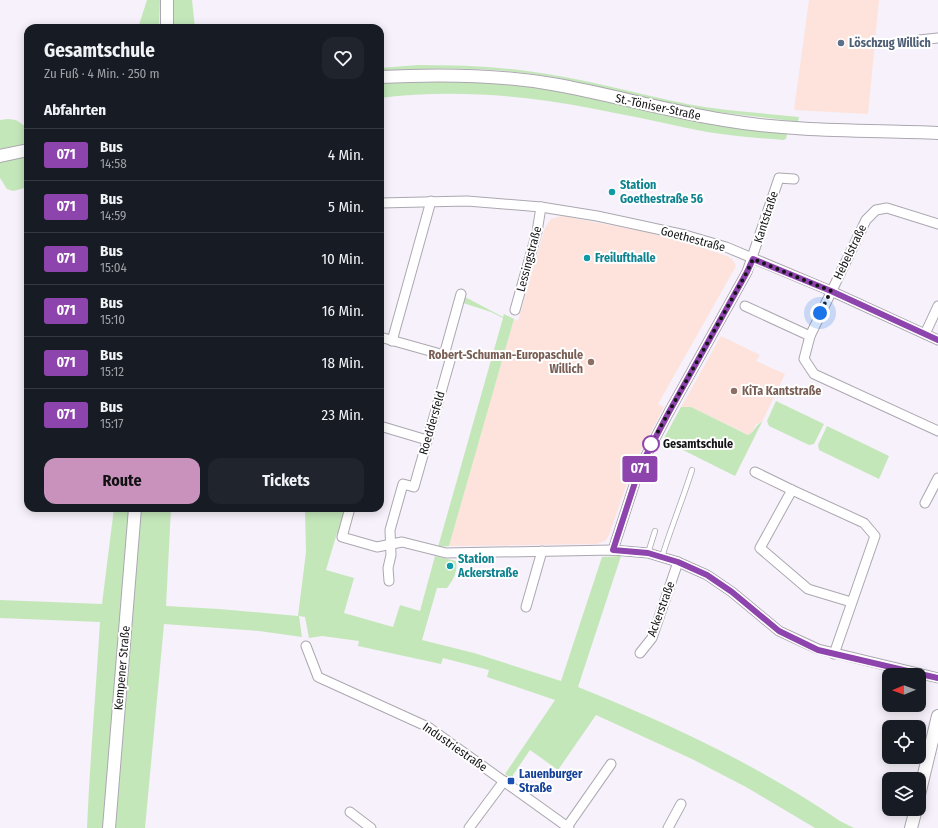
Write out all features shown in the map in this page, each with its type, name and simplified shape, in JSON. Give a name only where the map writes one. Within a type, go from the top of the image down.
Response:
[{"type":"main road","points":[[167,0],[167,24]]},
{"type":"main road","name":"St.-Töniser-Straße","points":[[384,77],[427,74],[487,76],[552,84],[684,114],[726,121],[795,127],[938,133]]},
{"type":"main road","points":[[0,156],[24,151]]},
{"type":"main road","name":"Kempener Straße","points":[[109,828],[135,512]]},
{"type":"main road","points":[[925,772],[938,720]]},
{"type":"main road","points":[[911,828],[914,816]]},
{"type":"street","points":[[919,40],[938,38]]},
{"type":"street","name":"Kantstraße","points":[[613,550],[640,467],[665,418],[753,259],[779,178],[794,179]]},
{"type":"street","points":[[392,341],[431,201]]},
{"type":"street","name":"Goethestraße","points":[[384,203],[467,201],[541,206],[620,220],[685,235],[726,247],[831,291],[938,340]]},
{"type":"street","name":"Lessingstraße","points":[[515,310],[537,232],[541,206]]},
{"type":"street","name":"Hebelstraße","points":[[938,224],[887,208],[876,210],[866,220],[810,336],[804,359],[814,374],[938,431]]},
{"type":"street","name":"Roeddersfeld","points":[[389,581],[388,568],[392,555],[390,530],[403,484],[414,487],[451,357],[444,355],[461,294]]},
{"type":"street","points":[[745,306],[810,336]]},
{"type":"street","points":[[925,334],[938,306]]},
{"type":"street","points":[[384,338],[444,355]]},
{"type":"street","points":[[384,427],[427,440]]},
{"type":"street","points":[[755,472],[864,523],[875,536],[850,602],[834,654]]},
{"type":"street","points":[[925,503],[938,478]]},
{"type":"street","points":[[792,490],[760,548],[808,589],[850,602]]},
{"type":"street","points":[[349,512],[342,537],[377,547],[402,542],[446,553],[613,550],[648,553],[678,562],[707,575],[726,588],[779,631],[818,650],[938,678]]},
{"type":"street","points":[[526,607],[542,551]]},
{"type":"street","name":"Ackerstraße","points":[[640,653],[652,638],[678,562]]},
{"type":"street","name":"Industriestraße","points":[[306,646],[318,677],[428,726],[568,827]]},
{"type":"street","points":[[568,827],[611,764]]},
{"type":"street","points":[[469,828],[504,781]]},
{"type":"street","points":[[668,828],[681,804]]},
{"type":"street","points":[[350,812],[371,828]]},
{"type":"lane","points":[[662,557],[671,526],[685,494],[692,470]]},
{"type":"lane","points":[[648,553],[655,531]]},
{"type":"shaded area","points":[[809,0],[879,0],[868,114],[794,110]]},
{"type":"shaded area","name":"Robert-Schuman-Europaschule Willich","points":[[562,216],[646,232],[694,245],[727,256],[732,259],[736,266],[658,404],[664,407],[633,466],[609,535],[605,541],[597,544],[449,546],[514,319],[518,321],[545,228],[551,219]]},
{"type":"shaded area","name":"KiTa Kantstraße","points":[[721,336],[760,355],[756,361],[785,374],[762,422],[756,424],[752,433],[749,435],[691,407],[681,407]]},
{"type":"green space","points":[[147,0],[160,0],[159,24],[139,24]]},
{"type":"green space","points":[[174,0],[192,0],[195,24],[174,24]]},
{"type":"green space","points":[[418,65],[446,65],[527,71],[587,82],[687,104],[799,117],[798,122],[706,111],[675,106],[564,79],[518,72],[472,69],[384,71],[384,68]]},
{"type":"green space","points":[[422,78],[529,84],[788,130],[786,139],[783,140],[726,135],[616,113],[548,101],[507,96],[434,94],[384,98],[384,82]]},
{"type":"green space","points":[[0,120],[16,120],[24,125],[24,145],[0,149]]},
{"type":"green space","points":[[24,157],[24,188],[13,191],[7,189],[0,178],[0,161]]},
{"type":"green space","points":[[465,297],[503,317],[504,314],[514,319],[449,546],[438,547],[503,318],[491,312],[463,303]]},
{"type":"green space","points":[[776,401],[824,424],[814,444],[809,445],[769,426],[767,421]]},
{"type":"green space","points":[[681,407],[691,407],[748,435],[762,422],[735,476],[663,440]]},
{"type":"green space","points":[[827,426],[889,456],[879,479],[819,450],[818,445]]},
{"type":"green space","points":[[114,512],[130,512],[104,828],[87,828],[100,622],[0,618],[0,600],[102,604]]},
{"type":"green space","points":[[140,512],[171,512],[166,606],[298,616],[306,552],[305,512],[347,512],[340,533],[337,533],[326,570],[354,578],[344,613],[393,627],[400,605],[420,611],[435,556],[456,561],[456,572],[447,588],[437,588],[422,640],[474,653],[561,681],[602,557],[621,556],[578,687],[680,731],[713,747],[777,782],[854,828],[815,828],[746,787],[692,759],[596,715],[558,770],[530,750],[513,775],[514,781],[505,774],[555,700],[487,677],[489,670],[443,658],[441,664],[358,646],[359,641],[322,636],[309,638],[305,617],[299,616],[302,637],[259,631],[164,624],[145,828],[114,828]]},
{"type":"bus line","name":"071","points":[[938,340],[831,291],[753,259],[640,467],[613,550],[648,553],[678,562],[707,575],[732,592],[779,631],[818,650],[938,678]]},
{"type":"place","name":"Löschzug Willich","points":[[841,43]]},
{"type":"place","name":"Station Goethestraße 56","points":[[612,192]]},
{"type":"place","name":"Freilufthalle","points":[[587,258]]},
{"type":"place","name":"Robert-Schuman-Europaschule Willich","points":[[591,362]]},
{"type":"place","name":"KiTa Kantstraße","points":[[734,391]]},
{"type":"place","name":"Gesamtschule","points":[[651,444]]},
{"type":"place","name":"Station Ackerstraße","points":[[450,566]]},
{"type":"place","name":"Lauenburger Straße","points":[[511,781]]},
{"type":"route","points":[[651,444],[753,259],[831,291],[820,313]]}]
